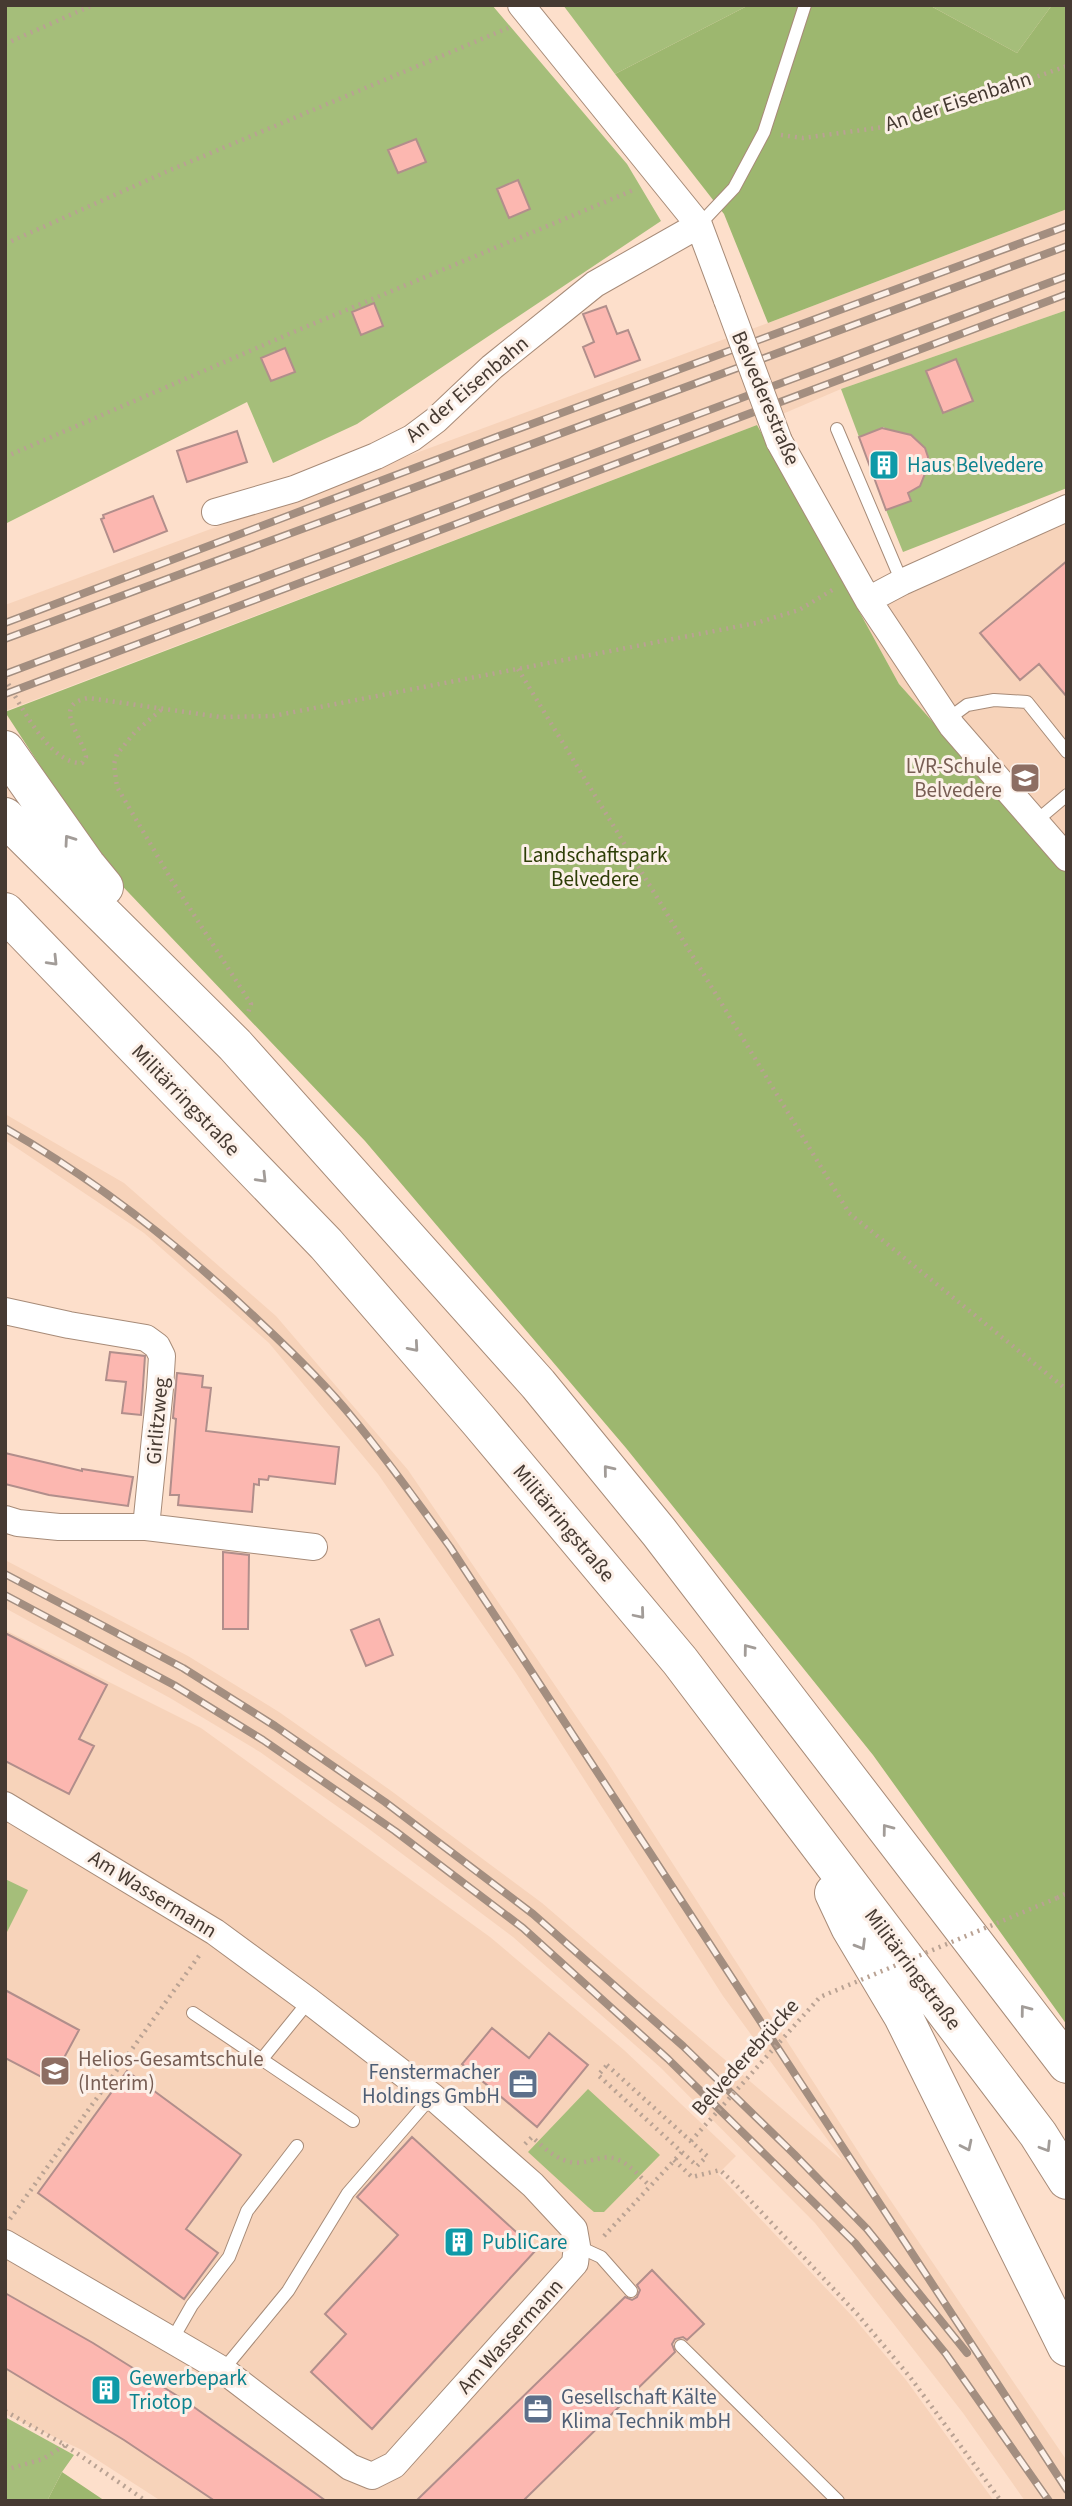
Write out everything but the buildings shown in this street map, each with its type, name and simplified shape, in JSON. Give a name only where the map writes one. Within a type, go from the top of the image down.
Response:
[{"type":"highway","points":[[5,750],[86,865],[235,1045],[572,1426],[667,1543],[1067,2064]]},
{"type":"highway","points":[[5,817],[235,1045]]},
{"type":"highway","name":"Militärringstraße","points":[[5,912],[326,1244],[479,1421],[680,1661],[1038,2134],[1067,2180]]},
{"type":"highway","points":[[799,1818],[850,1927],[903,2016],[1067,2347]]},
{"type":"street","name":"Belvederestraße","points":[[526,12],[699,225],[779,441],[868,600],[948,719],[1067,858]]},
{"type":"street","name":"An der Eisenbahn","points":[[215,512],[294,489],[376,456],[412,438],[436,420],[492,367],[595,284],[699,225]]},
{"type":"street","points":[[868,600],[1067,508]]},
{"type":"street","name":"Girlitzweg","points":[[5,1311],[146,1338],[156,1346],[162,1356],[146,1527]]},
{"type":"street","points":[[5,1519],[59,1527],[146,1527],[314,1548]]},
{"type":"street","name":"Am Wassermann","points":[[5,1805],[215,1932],[310,2001],[432,2096],[533,2185],[573,2229],[577,2246],[575,2263],[394,2465],[372,2476],[350,2467],[223,2370],[5,2243]]},
{"type":"lane","points":[[699,225],[734,188],[764,132],[805,5]]},
{"type":"lane","points":[[837,429],[902,582]]},
{"type":"lane","points":[[948,719],[967,705],[994,700],[1027,702],[1067,751]]},
{"type":"lane","points":[[1035,822],[1067,795]]},
{"type":"lane","points":[[262,2059],[310,2001]]},
{"type":"lane","points":[[193,2013],[353,2121]]},
{"type":"lane","points":[[223,2370],[288,2291],[348,2193],[432,2096]]},
{"type":"lane","points":[[172,2340],[192,2305],[229,2257],[247,2211],[298,2146]]},
{"type":"lane","points":[[577,2246],[601,2257],[631,2291]]},
{"type":"lane","points":[[681,2346],[838,2501]]},
{"type":"path","points":[[5,44],[93,5]]},
{"type":"path","points":[[5,244],[526,12]]},
{"type":"path","name":"An der Eisenbahn","points":[[764,132],[803,138],[899,125],[1067,66]]},
{"type":"path","points":[[5,457],[662,178]]},
{"type":"path","points":[[5,678],[39,733],[63,758],[73,763],[82,763],[86,757],[69,713],[71,705],[78,700],[88,698],[220,717],[273,716],[756,623],[799,610],[855,576]]},
{"type":"path","points":[[518,669],[849,1213],[1067,1390]]},
{"type":"path","points":[[162,710],[123,745],[114,764],[114,775],[117,787],[171,879],[251,1004],[235,1045]]},
{"type":"path","name":"Belvederebrücke","points":[[691,2141],[820,1997],[1067,1894]]},
{"type":"path","points":[[5,2226],[215,1932]]},
{"type":"path","points":[[607,2065],[707,2155],[698,2166],[682,2152],[598,2075],[607,2065]]},
{"type":"path","points":[[539,2143],[562,2161],[572,2163],[605,2157],[616,2159],[626,2164],[650,2186]]},
{"type":"path","points":[[577,2246],[600,2240],[682,2152]]},
{"type":"path","points":[[674,2160],[692,2177],[720,2170],[734,2183],[858,2315],[910,2377],[1001,2501]]},
{"type":"path","points":[[5,2411],[65,2445],[146,2501]]},
{"type":"path","points":[[5,2470],[43,2459],[65,2445]]},
{"type":"shaded area","points":[[1067,209],[1067,310],[841,389],[757,425],[5,711],[5,605],[768,323]]},
{"type":"shaded area","name":"LVR-Schule Belvedere","points":[[1067,515],[1067,872],[899,684],[861,615]]},
{"type":"shaded area","points":[[5,1114],[124,1183],[276,1316],[408,1470],[606,1760],[872,2173],[1067,2461],[1067,2501],[1025,2501],[963,2413],[815,2223],[661,2068],[513,1937],[365,1826],[260,1752],[170,1698],[5,1608],[5,1560],[188,1656],[279,1712],[390,1790],[542,1903],[843,2161],[723,1996],[516,1673],[378,1474],[269,1343],[144,1233],[5,1140]]},
{"type":"shaded area","name":"Gewerbepark Triotop","points":[[5,1630],[201,1728],[490,1937],[624,2050],[736,2156],[718,2174],[854,2318],[906,2380],[994,2501],[161,2501],[82,2450],[5,2414]]},
{"type":"green space","points":[[5,5],[492,5],[627,164],[661,221],[357,424],[273,463],[247,402],[5,524]]},
{"type":"green space","points":[[563,5],[749,5],[615,74]]},
{"type":"green space","points":[[749,5],[929,5],[1017,53],[1052,5],[1067,5],[1067,209],[768,323],[724,214],[615,74]]},
{"type":"green space","points":[[929,5],[1052,5],[1017,53]]},
{"type":"green space","points":[[1067,310],[1067,488],[903,552],[886,510],[911,500],[887,433],[884,427],[859,437],[841,389]]},
{"type":"green space","name":"Landschaftspark Belvedere","points":[[757,425],[899,684],[1067,872],[1067,2025],[873,1755],[626,1448],[365,1141],[110,873],[5,712]]},
{"type":"green space","points":[[5,1879],[28,1890],[5,1936]]},
{"type":"green space","points":[[588,2089],[660,2155],[604,2212],[594,2212],[528,2152]]},
{"type":"green space","points":[[5,2417],[74,2455],[47,2501],[5,2501]]},
{"type":"green space","points":[[62,2472],[105,2501],[47,2501]]},
{"type":"railway","points":[[5,623],[499,436],[1067,226]]},
{"type":"railway","points":[[5,639],[1067,246]]},
{"type":"railway","points":[[5,674],[1067,276]]},
{"type":"railway","points":[[5,694],[1067,294]]},
{"type":"railway","points":[[5,1128],[107,1194],[202,1269],[308,1368],[377,1448],[450,1547],[1067,2490]]},
{"type":"railway","points":[[5,1574],[183,1668],[275,1726],[385,1802],[533,1914],[683,2046],[794,2154],[867,2229],[967,2353]]},
{"type":"railway","points":[[5,1595],[174,1685],[263,1740],[395,1831],[523,1928],[668,2059],[855,2243],[946,2354],[1049,2501]]},
{"type":"place","name":"Haus Belvedere","points":[[884,465]]},
{"type":"place","name":"LVR-Schule Belvedere","points":[[1025,778]]},
{"type":"place","name":"Helios-Gesamtschule (Interim)","points":[[55,2071]]},
{"type":"place","name":"Fenstermacher Holdings GmbH","points":[[523,2084]]},
{"type":"place","name":"PubliCare","points":[[459,2242]]},
{"type":"place","name":"Gewerbepark Triotop","points":[[106,2390]]},
{"type":"place","name":"Gesellschaft Kälte Klima Technik mbH","points":[[538,2409]]}]
